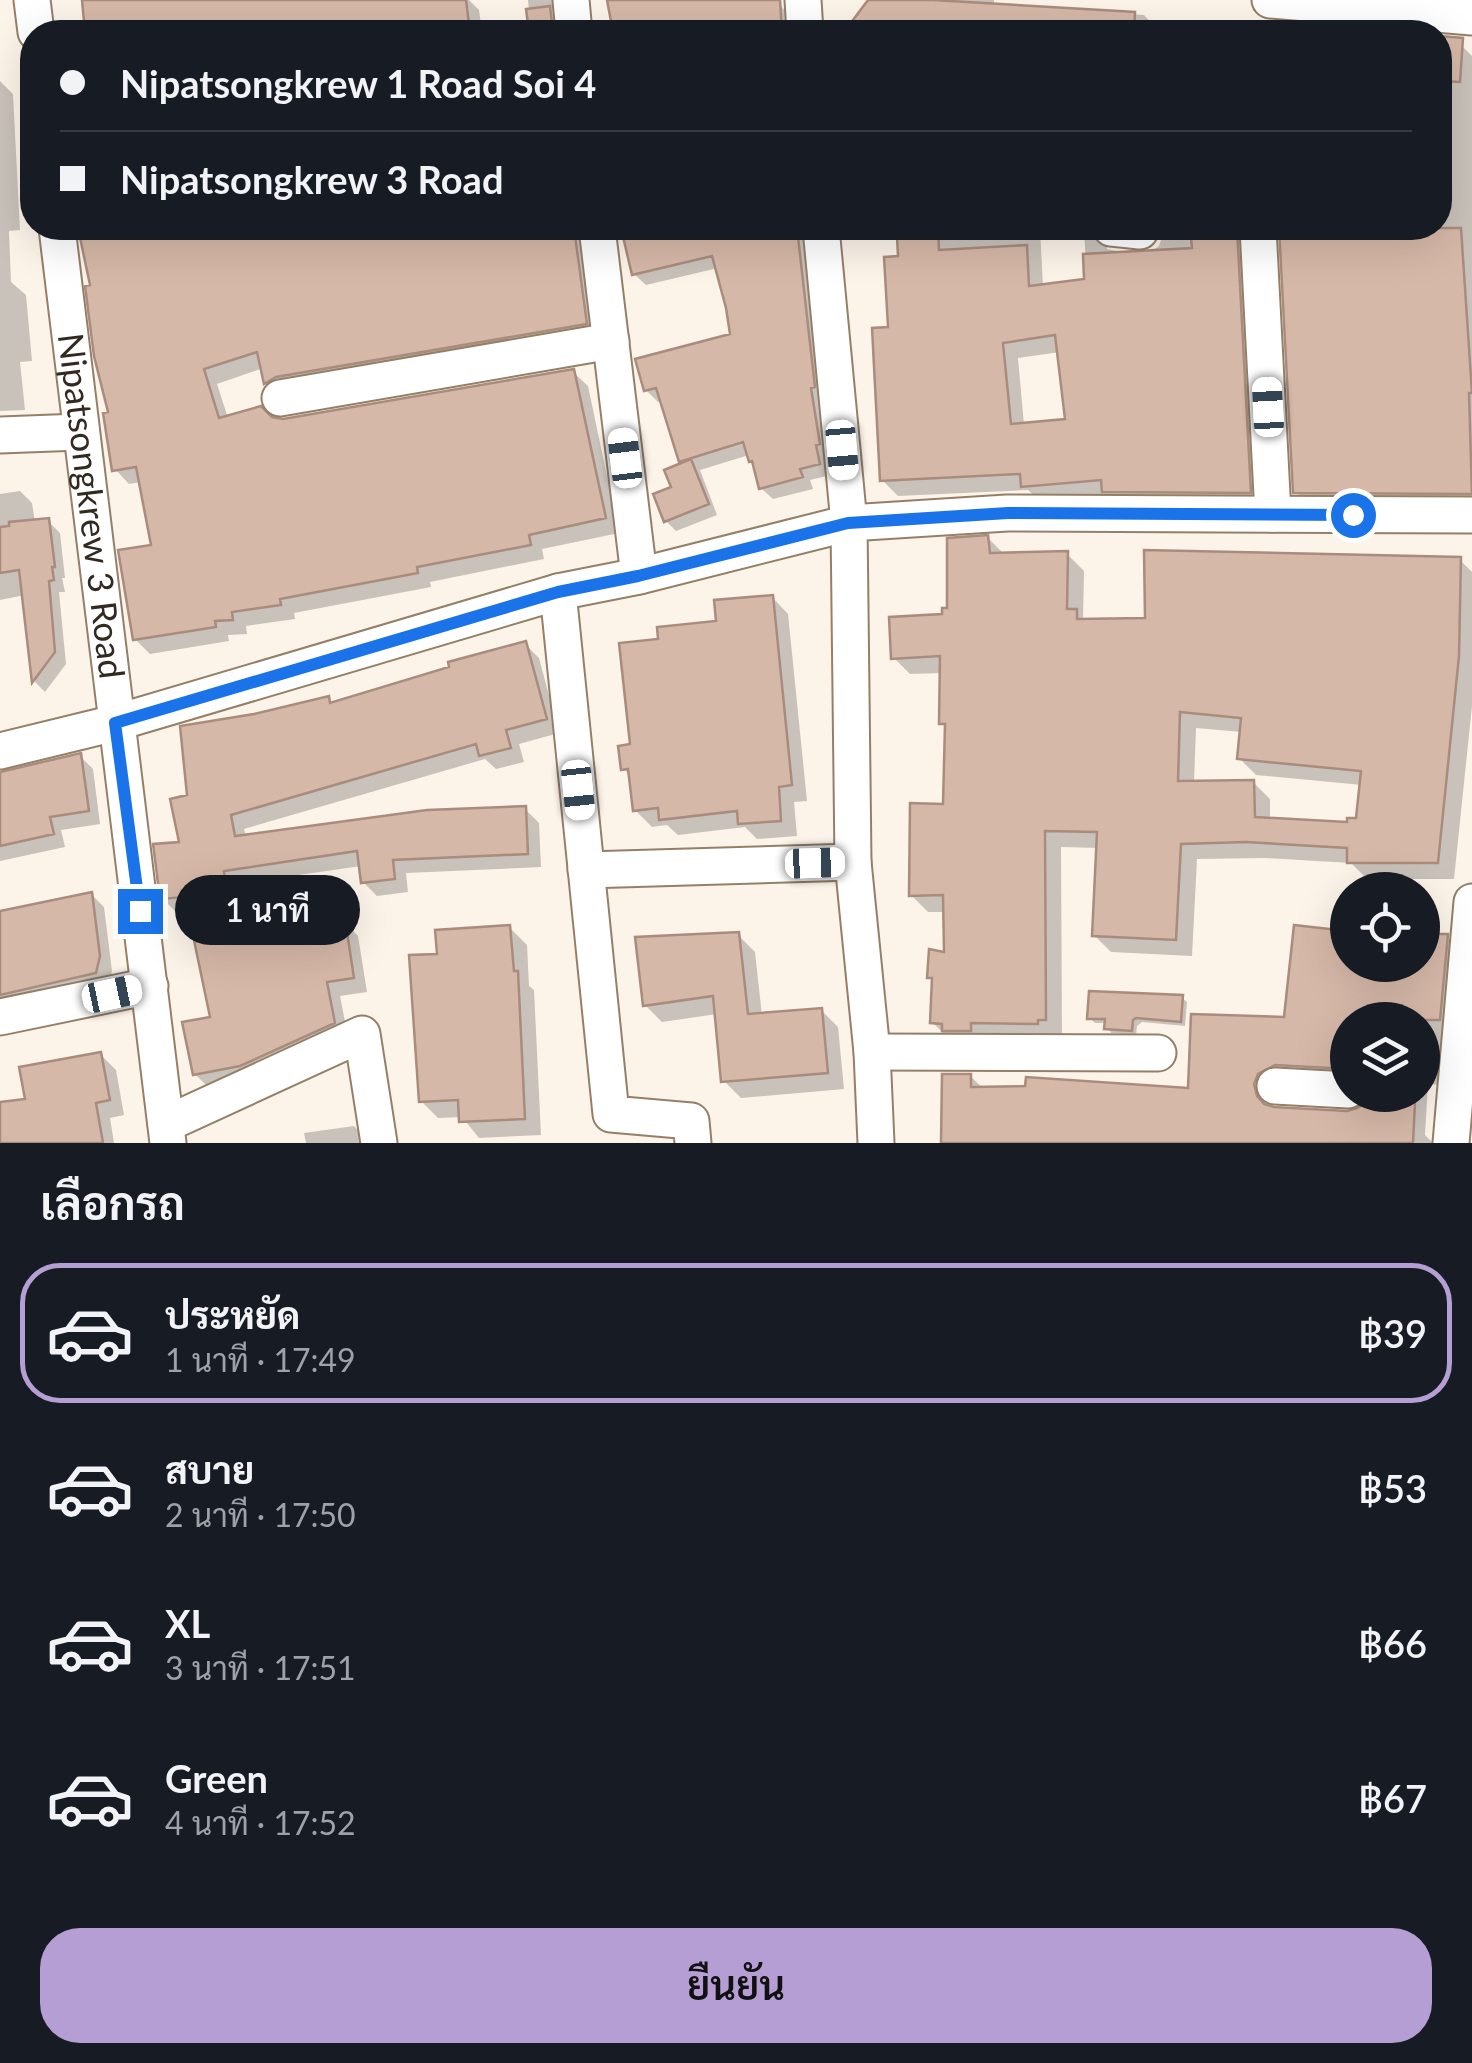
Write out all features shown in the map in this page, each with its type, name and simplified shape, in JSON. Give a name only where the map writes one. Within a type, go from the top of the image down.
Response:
[{"type":"street","points":[[1270,0],[1472,19],[1470,0]]},
{"type":"street","name":"Nipatsongkrew 3 Road","points":[[59,240],[167,1134]]},
{"type":"street","points":[[598,240],[638,576]]},
{"type":"street","points":[[822,240],[848,523],[853,862],[872,1052],[876,1143]]},
{"type":"street","points":[[1259,240],[1274,514]]},
{"type":"street","points":[[280,398],[611,341]]},
{"type":"street","points":[[0,434],[80,432]]},
{"type":"street","points":[[0,751],[115,723],[558,592],[848,523],[1008,513],[1472,515]]},
{"type":"street","points":[[558,592],[611,1114],[691,1121],[693,1143]]},
{"type":"street","points":[[586,870],[853,862]]},
{"type":"street","points":[[1451,1143],[1450,1095],[1472,902]]},
{"type":"street","points":[[0,1017],[150,986]]},
{"type":"street","points":[[167,1134],[362,1034],[379,1143]]},
{"type":"street","points":[[872,1052],[1158,1053]]},
{"type":"street","points":[[1274,1086],[1330,1089]]},
{"type":"building","points":[[82,0],[466,0],[468,20],[84,20]]},
{"type":"building","points":[[607,0],[780,0],[781,20],[611,20]]},
{"type":"building","points":[[868,0],[1135,12],[1135,20],[853,20]]},
{"type":"building","points":[[550,6],[552,20],[527,20],[526,9]]},
{"type":"building","points":[[1452,37],[1463,38],[1460,82],[1452,82]]},
{"type":"building","points":[[1452,228],[1461,228],[1472,393],[1472,494],[1293,493],[1280,240],[1452,240]]},
{"type":"building","points":[[81,240],[576,240],[587,324],[276,377],[264,384],[257,352],[204,369],[219,418],[261,406],[272,417],[283,419],[574,369],[606,518],[529,535],[531,545],[417,567],[418,573],[280,599],[281,605],[232,612],[233,620],[215,621],[216,627],[133,640],[118,550],[151,545],[136,467],[112,471],[103,413],[108,412],[94,356],[85,286],[90,285]]},
{"type":"building","points":[[624,240],[798,240],[820,464],[800,469],[803,477],[759,489],[743,442],[679,462],[656,388],[644,391],[635,359],[730,334],[726,308],[712,256],[632,275]]},
{"type":"building","points":[[897,240],[939,240],[939,250],[1027,245],[1029,286],[1084,279],[1083,254],[1192,248],[1191,240],[1238,240],[1251,493],[1102,492],[1101,480],[1021,487],[1020,474],[880,481],[872,328],[888,327],[884,257],[898,256]],"holes":[[[1055,335],[1065,419],[1011,424],[1003,343]]]},
{"type":"building","points":[[691,459],[709,504],[664,522],[653,494],[671,487],[664,470]]},
{"type":"building","points":[[49,518],[55,567],[54,580],[49,581],[55,652],[32,683],[19,570],[0,573],[0,527],[9,526],[9,522]]},
{"type":"building","points":[[988,535],[990,553],[1068,551],[1067,609],[1077,609],[1077,619],[1145,618],[1144,550],[1461,557],[1459,656],[1438,863],[1347,863],[1347,848],[1246,842],[1181,844],[1176,940],[1092,936],[1097,832],[1045,831],[1046,1020],[1038,1020],[1038,1024],[971,1023],[971,1031],[942,1031],[942,1024],[930,1023],[932,978],[927,978],[929,949],[944,952],[943,895],[909,896],[910,803],[943,804],[945,724],[939,724],[940,656],[891,659],[889,617],[942,614],[942,608],[947,608],[947,538]],"holes":[[[1180,712],[1241,718],[1237,759],[1361,771],[1356,818],[1347,818],[1347,822],[1255,817],[1254,780],[1178,781]]]},
{"type":"building","points":[[773,595],[792,785],[779,787],[781,821],[738,824],[737,811],[659,820],[658,808],[633,811],[628,769],[621,770],[618,746],[630,744],[619,643],[658,639],[657,627],[716,621],[714,600]]},
{"type":"building","points":[[526,641],[547,719],[506,730],[511,748],[479,756],[476,744],[231,815],[235,836],[427,810],[526,806],[528,854],[393,860],[395,879],[361,883],[357,851],[224,871],[230,934],[345,919],[354,978],[327,982],[335,1023],[240,1066],[193,1075],[182,1022],[210,1017],[185,897],[160,899],[153,844],[179,842],[170,799],[187,795],[180,726],[329,696],[330,703],[449,667],[448,662]]},
{"type":"building","points":[[81,753],[89,811],[50,817],[54,834],[0,846],[0,772]]},
{"type":"building","points":[[92,892],[100,956],[96,973],[0,995],[0,911]]},
{"type":"building","points":[[510,925],[514,971],[518,971],[525,1119],[459,1122],[458,1100],[419,1102],[409,955],[437,954],[435,930]]},
{"type":"building","points":[[1294,925],[1330,929],[1330,982],[1440,982],[1440,934],[1448,934],[1440,1020],[1440,1002],[1330,1002],[1330,1068],[1275,1065],[1258,1074],[1254,1084],[1257,1096],[1274,1107],[1330,1112],[1415,1112],[1413,1143],[941,1143],[942,1074],[971,1074],[971,1087],[1025,1086],[1026,1077],[1188,1088],[1191,1014],[1284,1017]]},
{"type":"building","points":[[739,932],[748,1014],[822,1008],[828,1073],[721,1082],[713,996],[643,1006],[635,937]]},
{"type":"building","points":[[1089,991],[1183,995],[1181,1022],[1136,1018],[1132,1031],[1104,1029],[1105,1019],[1087,1019]]},
{"type":"building","points":[[101,1052],[110,1100],[96,1103],[103,1143],[0,1143],[0,1102],[25,1099],[19,1067]]},
{"type":"route","points":[[140,911],[115,723],[558,592],[848,523],[1008,513],[1353,515]]}]
